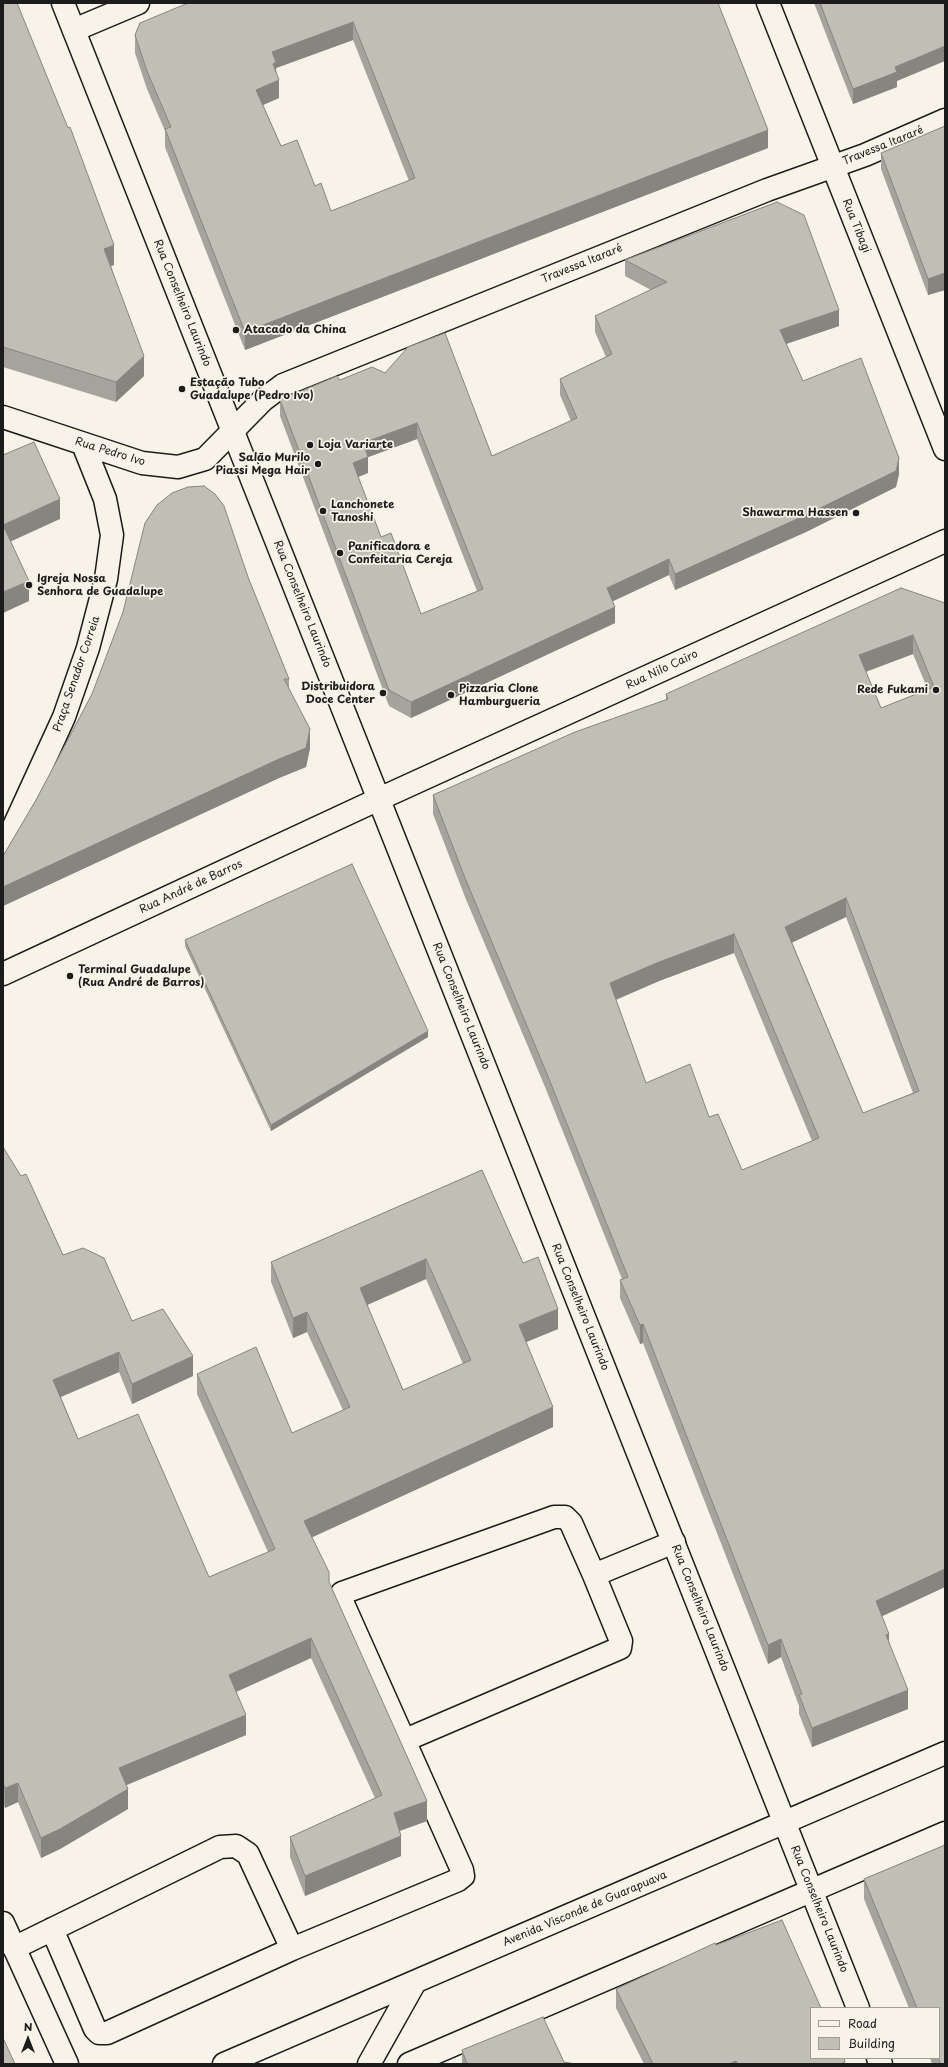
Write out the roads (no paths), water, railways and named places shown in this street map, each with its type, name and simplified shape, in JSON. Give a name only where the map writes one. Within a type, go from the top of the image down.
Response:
[{"type":"main road","name":"Rua Conselheiro Laurindo","points":[[63,3],[858,2007]]},
{"type":"main road","points":[[74,30],[138,3]]},
{"type":"main road","name":"Rua Tibagi","points":[[768,3],[945,449]]},
{"type":"main road","name":"Travessa Itararé","points":[[233,432],[264,400],[283,385],[766,190],[865,155],[945,120]]},
{"type":"main road","name":"Rua Pedro Ivo","points":[[3,416],[142,463],[178,467],[205,458],[233,432]]},
{"type":"main road","name":"Praça Senador Correia","points":[[3,850],[64,717],[88,648],[106,579],[112,535],[105,499],[83,444]]},
{"type":"main road","name":"Rua Nilo Cairo","points":[[379,799],[945,541]]},
{"type":"main road","name":"Rua André de Barros","points":[[3,974],[379,799]]},
{"type":"main road","points":[[52,1929],[94,2029],[99,2032],[108,2032],[292,1949],[458,1880],[463,1876],[341,1603],[340,1597],[342,1593],[554,1517],[565,1517],[571,1523],[594,1575],[621,1641],[620,1648],[403,1741]]},
{"type":"main road","points":[[594,1575],[674,1542]]},
{"type":"main road","name":"Avenida Visconde de Guarapuava","points":[[224,2064],[945,1753]]},
{"type":"main road","points":[[409,2064],[945,1833]]},
{"type":"main road","points":[[14,1948],[220,1847],[236,1846],[248,1854],[292,1949]]},
{"type":"main road","points":[[3,1923],[67,2064]]},
{"type":"main road","points":[[369,2064],[415,1982]]},
{"type":"place","name":"Atacado da China","points":[[236,330]]},
{"type":"place","name":"Estação Tubo Guadalupe (Pedro Ivo)","points":[[182,389]]},
{"type":"place","name":"Loja Variarte","points":[[310,445]]},
{"type":"place","name":"Salão Murilo Piassi Mega Hair","points":[[318,464]]},
{"type":"place","name":"Lanchonete Tanoshi","points":[[323,511]]},
{"type":"place","name":"Shawarma Hassen","points":[[856,513]]},
{"type":"place","name":"Panificadora e Confeitaria Cereja","points":[[340,553]]},
{"type":"place","name":"Igreja Nossa Senhora de Guadalupe","points":[[29,585]]},
{"type":"place","name":"Rede Fukami","points":[[936,690]]},
{"type":"place","name":"Distribuidora Doce Center","points":[[383,693]]},
{"type":"place","name":"Pizzaria Clone Hamburgueria","points":[[451,695]]},
{"type":"place","name":"Terminal Guadalupe (Rua André de Barros)","points":[[70,976]]}]
